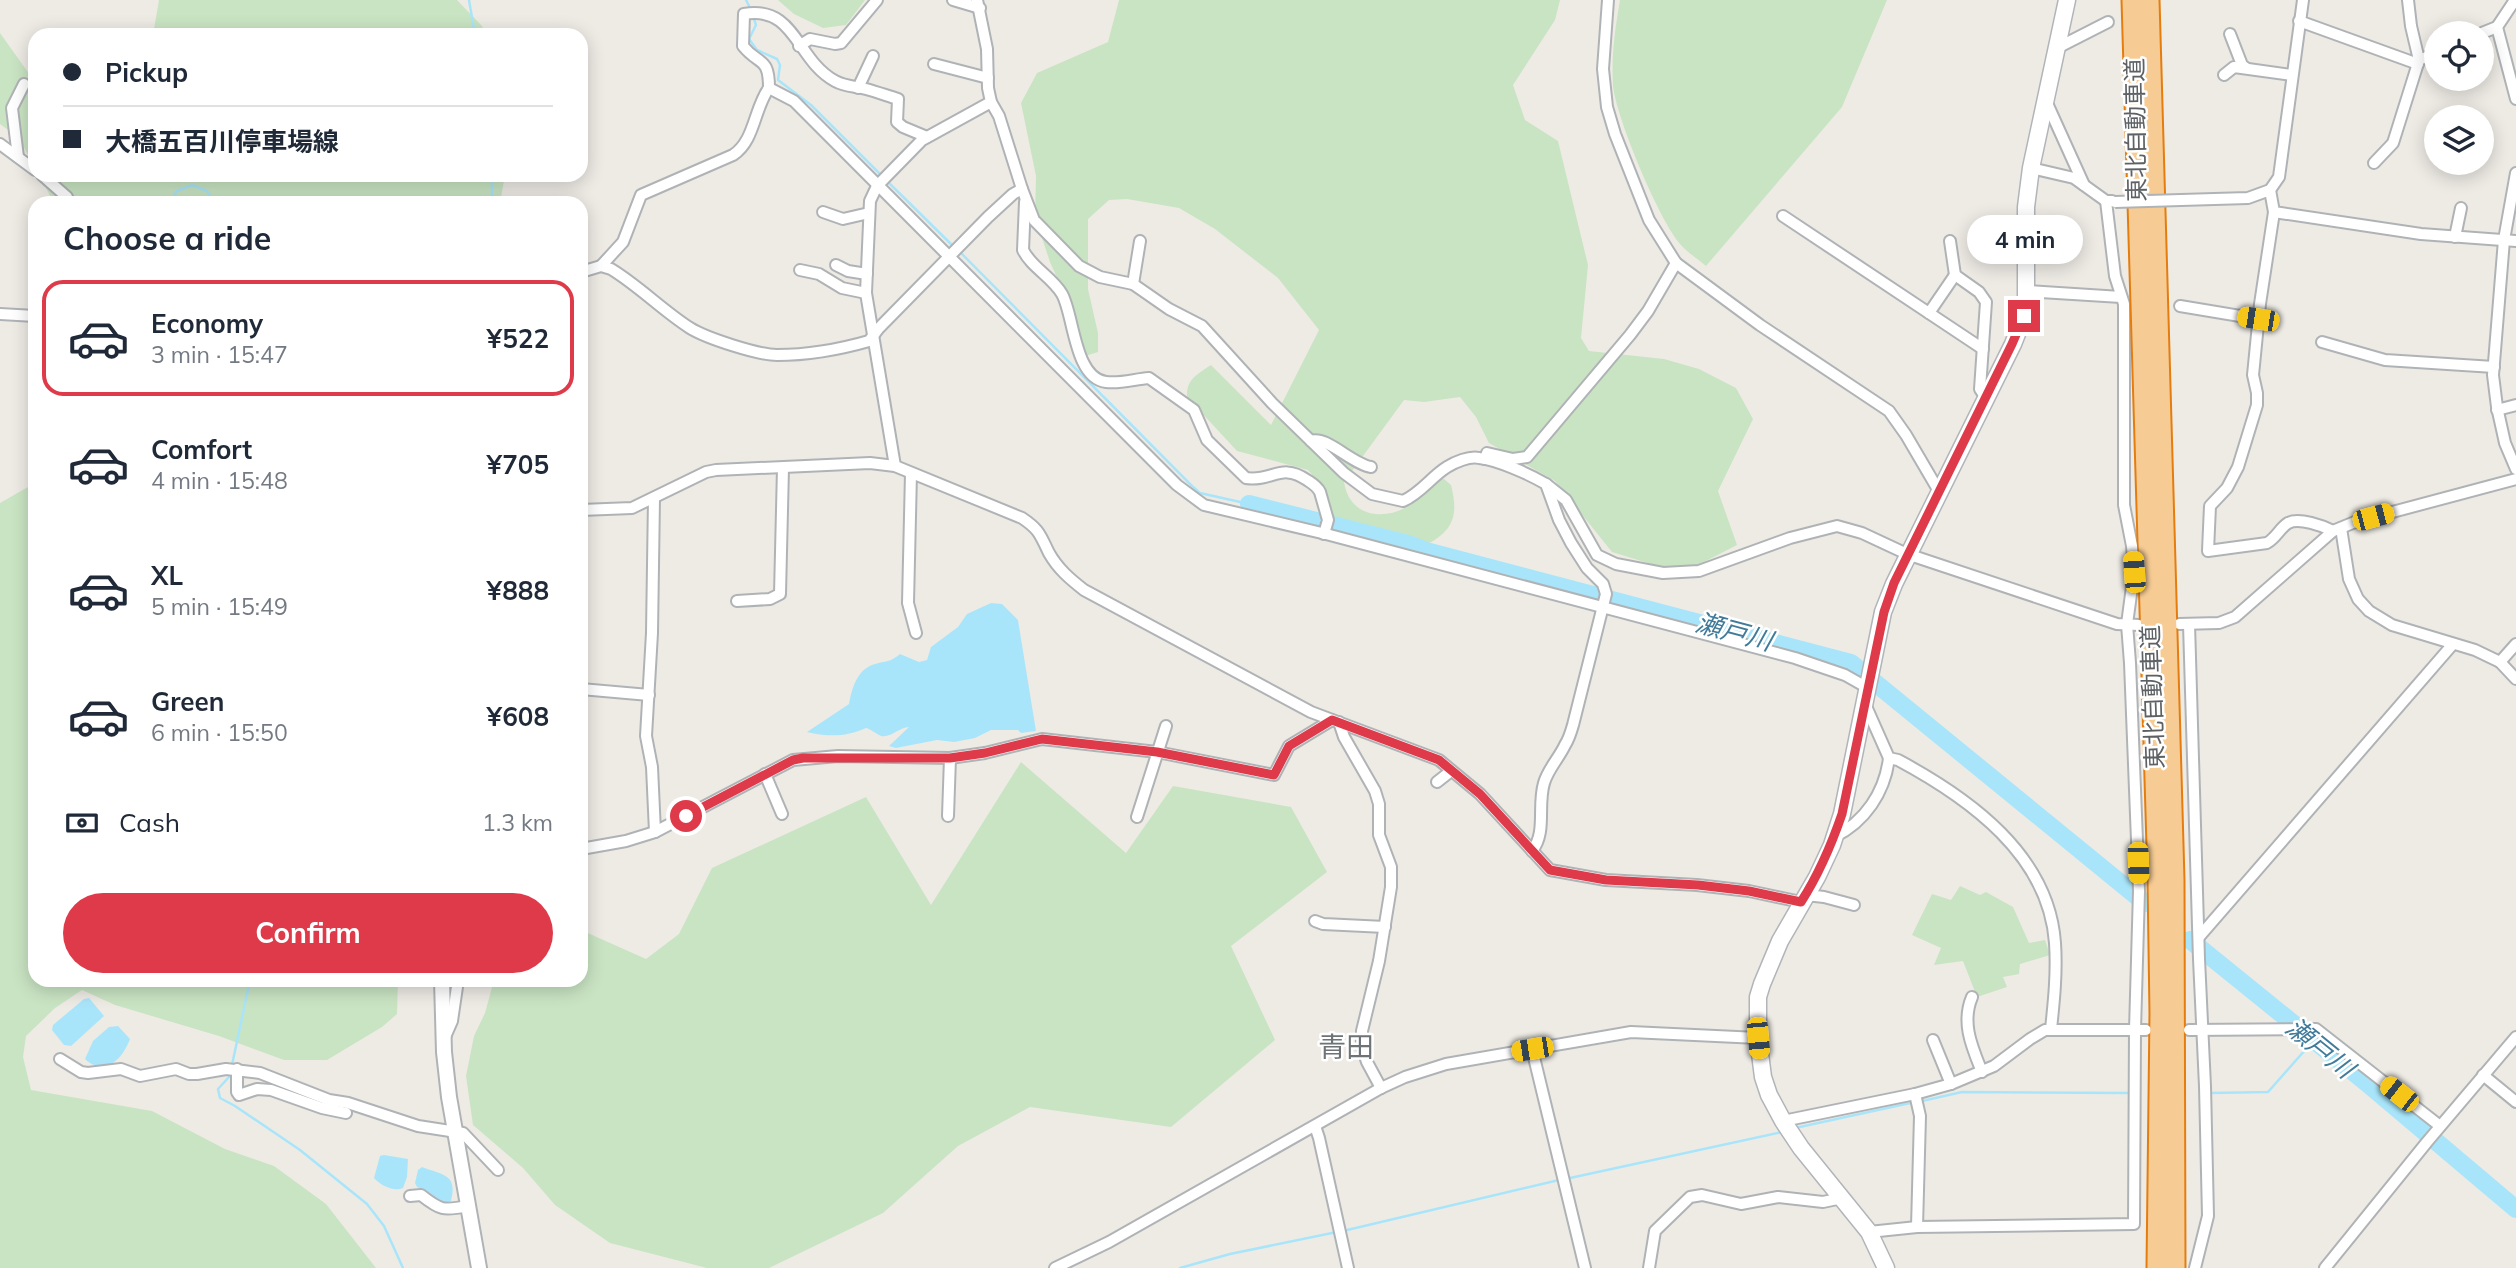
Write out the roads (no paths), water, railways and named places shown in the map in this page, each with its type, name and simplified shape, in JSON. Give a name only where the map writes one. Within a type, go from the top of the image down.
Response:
[{"type":"highway","name":"東北自動車道","points":[[2132,0],[2158,880],[2160,1067],[2157,1268]]},
{"type":"highway","name":"東北自動車道","points":[[2149,0],[2174,867],[2175,1268]]},
{"type":"main road","points":[[1886,1268],[1869,1232],[1787,1127],[1769,1095],[1763,1077],[1758,1038],[1758,997],[1780,941],[1817,877],[1842,814],[1884,612],[1907,554],[1940,493],[2024,316],[2026,206],[2031,167],[2067,0]]},
{"type":"street","points":[[799,46],[810,39],[841,43],[877,0]]},
{"type":"street","points":[[953,0],[979,4],[987,49],[991,102],[1003,127],[1034,220],[1079,267],[1100,277],[1133,284],[1178,314],[1202,326],[1311,442],[1372,494],[1403,501],[1418,492],[1446,467],[1470,458],[1485,460],[1525,472],[1546,484],[1566,500],[1597,555],[1616,564],[1662,572],[1699,571],[1790,538],[1838,526],[1854,530],[1907,554],[2117,624],[2139,625]]},
{"type":"street","points":[[1608,0],[1603,69],[1607,107],[1649,220],[1676,262],[1760,325],[1889,411],[1940,493]]},
{"type":"street","points":[[2031,167],[2074,178],[2110,201],[2248,198],[2270,190],[2278,177],[2302,0]]},
{"type":"street","points":[[2374,163],[2393,143],[2419,62],[2408,0]]},
{"type":"street","points":[[2494,28],[2515,0]]},
{"type":"street","points":[[588,270],[601,266],[623,242],[641,195],[740,151],[744,146],[763,95],[769,88],[769,75],[763,61],[743,46],[744,13],[770,14],[780,19],[788,26],[816,68],[849,87],[898,99],[897,122],[927,137]]},
{"type":"street","points":[[2299,21],[2419,62],[2424,59]]},
{"type":"street","points":[[2056,50],[2108,22]]},
{"type":"street","points":[[2497,27],[2516,99]]},
{"type":"street","points":[[2230,34],[2242,65],[2246,68]]},
{"type":"street","points":[[858,88],[873,56]]},
{"type":"street","points":[[934,64],[988,78]]},
{"type":"street","points":[[2224,75],[2234,67],[2292,75]]},
{"type":"street","points":[[18,157],[12,108],[24,84]]},
{"type":"street","points":[[769,88],[794,101],[882,180],[1189,496],[1204,505],[1605,601],[1795,657],[1868,687],[1889,758],[1884,783],[1876,800],[1847,831],[1834,837]]},
{"type":"street","points":[[2045,97],[2084,185]]},
{"type":"street","points":[[895,466],[866,293],[870,201],[882,180],[927,137],[991,102]]},
{"type":"street","points":[[0,144],[28,165]]},
{"type":"street","points":[[2516,173],[2504,240],[2494,368],[2497,410],[2505,443],[2516,469]]},
{"type":"street","points":[[50,182],[66,196]]},
{"type":"street","points":[[2270,190],[2274,212],[2258,319],[2253,375],[2257,405],[2238,467],[2227,488],[2210,506],[2208,551],[2267,543],[2288,523],[2293,522],[2300,521],[2337,530]]},
{"type":"street","points":[[601,266],[623,277],[691,329],[711,338],[775,355],[823,350],[861,343],[874,336],[878,328],[1013,194],[1024,194]]},
{"type":"street","points":[[1024,194],[1023,250],[1064,297],[1077,348],[1093,375],[1106,382],[1152,377],[1171,395],[1194,410],[1207,440],[1247,478],[1286,471],[1297,473],[1320,492],[1328,520],[1325,534]]},
{"type":"street","points":[[1869,1232],[1917,1227],[2134,1224],[2140,1030],[2139,891],[2127,625],[2134,572],[2124,505],[2124,310],[2115,276],[2110,201]]},
{"type":"street","points":[[2455,237],[2460,208]]},
{"type":"street","points":[[823,212],[842,219],[869,214]]},
{"type":"street","points":[[2274,212],[2455,237],[2516,241]]},
{"type":"street","points":[[1783,216],[1983,349]]},
{"type":"street","points":[[1133,284],[1140,241]]},
{"type":"street","points":[[1929,313],[1955,275],[1950,241]]},
{"type":"street","points":[[1485,460],[1488,453],[1513,459],[1527,457],[1630,335],[1648,311],[1676,262]]},
{"type":"street","points":[[836,265],[848,271],[867,274]]},
{"type":"street","points":[[800,270],[819,274],[842,288],[866,293]]},
{"type":"street","points":[[1955,275],[1979,292],[1986,302],[1980,389],[1986,398]]},
{"type":"street","points":[[2026,290],[2121,297]]},
{"type":"street","points":[[2180,306],[2258,319]]},
{"type":"street","points":[[0,314],[28,316]]},
{"type":"street","points":[[2322,342],[2385,360],[2494,368]]},
{"type":"street","points":[[2497,410],[2516,405]]},
{"type":"street","points":[[1311,442],[1317,439],[1324,441],[1352,460],[1371,467]]},
{"type":"street","points":[[588,510],[621,510],[654,498],[706,472],[870,463],[895,466],[1022,518],[1040,532],[1049,553],[1065,576],[1084,590],[1299,705],[1439,760],[1480,794],[1550,870],[1588,878],[1749,891],[1803,899],[1831,898],[1854,905]]},
{"type":"street","points":[[737,601],[775,598],[780,594],[783,468]]},
{"type":"street","points":[[911,473],[908,603],[916,633]]},
{"type":"street","points":[[2195,1268],[2208,1216],[2199,939],[2184,624],[2219,623],[2235,617],[2337,530],[2354,522],[2516,479]]},
{"type":"street","points":[[1532,851],[1541,837],[1540,803],[1543,785],[1565,746],[1573,725],[1605,601],[1603,584],[1587,568],[1571,543],[1546,484]]},
{"type":"street","points":[[654,498],[646,736],[652,767],[654,832]]},
{"type":"street","points":[[2337,530],[2348,579],[2358,599],[2369,611],[2392,625],[2500,662],[2516,679]]},
{"type":"street","points":[[2199,939],[2453,644]]},
{"type":"street","points":[[2500,662],[2516,644]]},
{"type":"street","points":[[588,690],[649,695]]},
{"type":"street","points":[[588,848],[626,841],[654,832],[793,760],[803,758],[950,758],[985,753],[1042,739],[1157,752],[1274,775],[1289,746],[1336,721]]},
{"type":"street","points":[[1336,721],[1375,791],[1379,804],[1379,835],[1392,872],[1379,961],[1362,1031],[1362,1047],[1381,1088]]},
{"type":"street","points":[[1137,817],[1166,726]]},
{"type":"street","points":[[948,816],[950,758]]},
{"type":"street","points":[[1889,758],[1898,760],[1935,781],[1975,808],[1993,824],[2035,876],[2055,941],[2052,1029]]},
{"type":"street","points":[[1437,782],[1451,771]]},
{"type":"street","points":[[765,774],[782,814]]},
{"type":"street","points":[[1315,921],[1323,924],[1385,927]]},
{"type":"street","points":[[442,987],[444,1039],[454,1132],[479,1268]]},
{"type":"street","points":[[444,1039],[452,1021],[457,987]]},
{"type":"street","points":[[1972,997],[1966,1016],[1969,1035],[1982,1072]]},
{"type":"street","points":[[1787,1127],[1917,1099],[1982,1072],[2005,1059],[2036,1034],[2052,1029],[2140,1030]]},
{"type":"street","points":[[2189,1030],[2316,1030],[2434,1133]]},
{"type":"street","points":[[1055,1268],[1109,1242],[1405,1077],[1446,1064],[1631,1032],[1758,1038]]},
{"type":"street","points":[[2325,1268],[2516,1037]]},
{"type":"street","points":[[1933,1040],[1951,1084]]},
{"type":"street","points":[[1532,1049],[1586,1268]]},
{"type":"street","points":[[60,1059],[81,1072],[88,1073],[121,1069],[140,1076],[167,1069],[189,1074],[237,1069],[278,1079],[317,1097],[348,1103],[384,1117],[463,1133],[498,1170]]},
{"type":"street","points":[[237,1069],[239,1095],[257,1089],[271,1090],[346,1113]]},
{"type":"street","points":[[2483,1075],[2516,1102]]},
{"type":"street","points":[[1917,1099],[1917,1227]]},
{"type":"street","points":[[1315,1126],[1348,1268]]},
{"type":"street","points":[[410,1196],[421,1195],[438,1208],[468,1206]]},
{"type":"street","points":[[1649,1268],[1655,1231],[1690,1197],[1702,1195],[1741,1204],[1778,1197],[1823,1202],[1842,1198]]},
{"type":"water","points":[[991,603],[1002,604],[1018,620],[1036,731],[1021,733],[1018,730],[991,730],[975,738],[954,742],[937,740],[896,748],[889,746],[909,727],[885,736],[866,728],[837,735],[807,732],[849,704],[856,680],[869,666],[891,660],[900,654],[919,662],[927,660],[931,647],[958,627],[967,614]]},
{"type":"water","points":[[89,998],[104,1016],[71,1046],[64,1045],[52,1030],[53,1025],[84,999]]},
{"type":"water","points":[[118,1026],[130,1039],[118,1059],[99,1067],[85,1059],[93,1041],[109,1027]]},
{"type":"water","points":[[380,1156],[408,1159],[403,1188],[387,1187],[374,1178]]},
{"type":"water","points":[[422,1167],[450,1180],[453,1192],[451,1201],[441,1202],[417,1187],[415,1183],[418,1170]]},
{"type":"waterway","points":[[469,0],[474,28]]},
{"type":"waterway","points":[[746,0],[751,10]]},
{"type":"waterway","points":[[753,16],[756,25],[749,39],[757,50],[777,59],[780,65],[778,80],[811,105],[883,177]]},
{"type":"waterway","points":[[492,182],[492,196]]},
{"type":"waterway","points":[[888,182],[953,246]]},
{"type":"waterway","points":[[174,196],[177,191],[192,185],[207,191],[210,196]]},
{"type":"waterway","points":[[958,250],[1200,493],[1249,504]]},
{"type":"waterway","name":"瀬戸川","points":[[1249,504],[1851,663],[2145,903]]},
{"type":"waterway","name":"瀬戸川","points":[[2190,940],[2368,1084],[2516,1209]]},
{"type":"waterway","points":[[232,1065],[249,987]]},
{"type":"waterway","points":[[2211,1093],[2268,1092],[2313,1041]]},
{"type":"waterway","points":[[231,1071],[218,1089],[220,1098],[300,1150],[367,1204],[384,1226],[403,1268]]},
{"type":"waterway","points":[[1922,1101],[1962,1092],[2128,1093]]},
{"type":"waterway","points":[[1795,1128],[1915,1102]]},
{"type":"waterway","points":[[1570,1178],[1782,1132]]},
{"type":"waterway","points":[[1343,1231],[1559,1180]]},
{"type":"waterway","points":[[1180,1268],[1230,1254],[1337,1232]]},
{"type":"district","name":"青田","points":[[1346,1047]]}]
